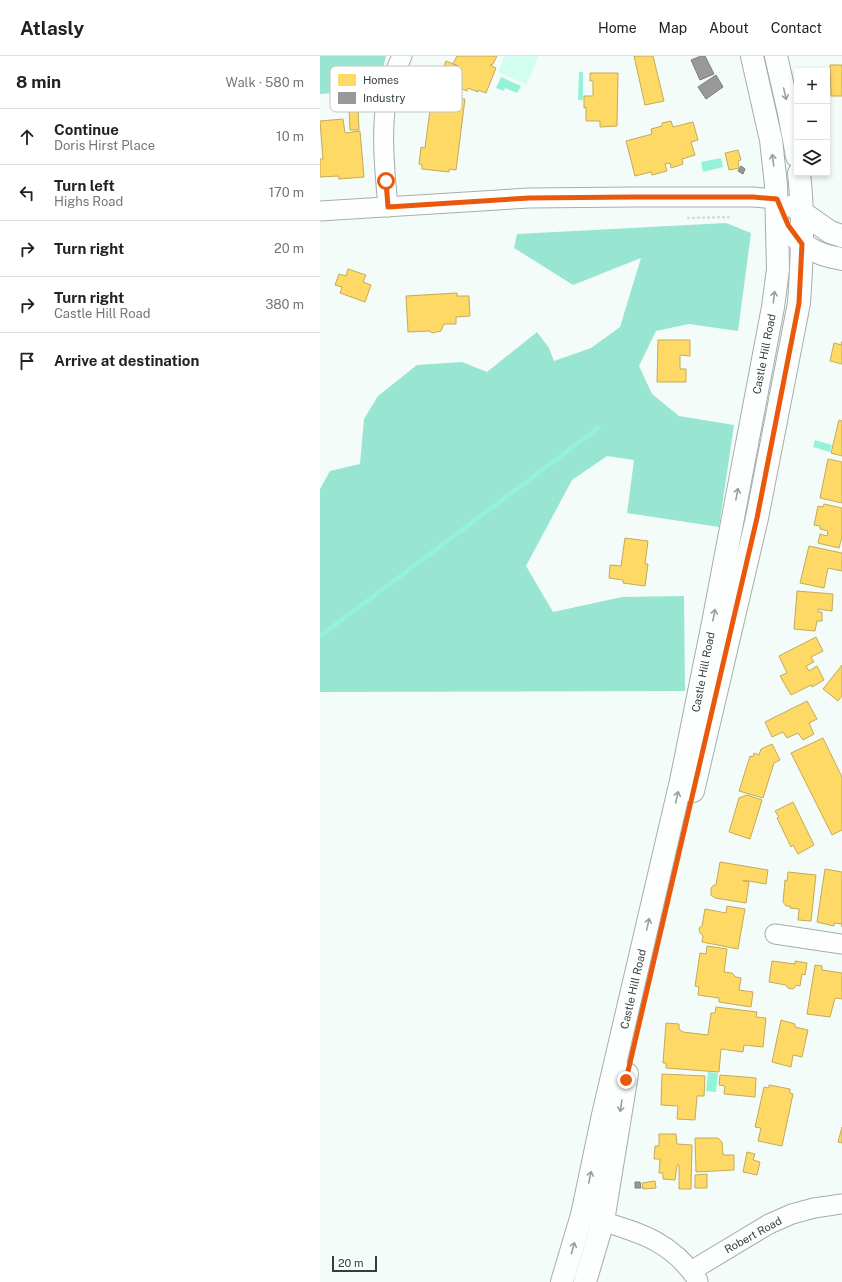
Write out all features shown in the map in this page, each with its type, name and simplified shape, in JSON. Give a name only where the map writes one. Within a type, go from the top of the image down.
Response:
[{"type":"main road","name":"Castle Hill Road","points":[[562,1282],[582,1215],[605,1108],[682,774],[768,340],[778,269],[777,199],[771,140],[752,56]]},
{"type":"main road","points":[[776,56],[790,113],[794,140]]},
{"type":"main road","name":"Castle Hill Road","points":[[585,1282],[603,1222],[626,1080],[757,518],[799,303],[802,212],[799,176]]},
{"type":"main road","points":[[777,199],[799,176]]},
{"type":"main road","points":[[777,199],[802,212],[830,232],[842,236]]},
{"type":"main road","points":[[777,199],[788,225],[802,244],[816,252],[842,259]]},
{"type":"street","points":[[398,66],[402,56]]},
{"type":"street","points":[[385,112],[384,126],[388,207]]},
{"type":"street","points":[[320,211],[529,198],[753,197],[777,199]]},
{"type":"street","points":[[776,934],[842,944]]},
{"type":"street","name":"Robert Road","points":[[695,1277],[769,1224],[792,1214],[814,1208],[842,1204]]},
{"type":"street","points":[[582,1215],[647,1236],[660,1243],[672,1251],[695,1277]]},
{"type":"path","points":[[687,218],[732,217]]},
{"type":"shaded area","points":[[320,56],[386,56],[383,66],[330,66],[330,93],[320,94]]},
{"type":"shaded area","points":[[504,56],[538,56],[527,85],[498,72]]},
{"type":"shaded area","points":[[579,72],[583,72],[583,100],[578,100]]},
{"type":"shaded area","points":[[501,77],[521,86],[517,93],[505,88],[504,91],[496,88]]},
{"type":"shaded area","points":[[721,158],[723,167],[703,172],[701,162]]},
{"type":"shaded area","points":[[726,223],[751,233],[738,331],[689,324],[656,331],[639,366],[652,394],[679,416],[734,425],[719,527],[627,513],[634,460],[607,456],[572,480],[526,566],[553,612],[622,597],[684,596],[685,691],[320,692],[320,489],[330,471],[360,464],[364,419],[378,396],[417,365],[462,362],[487,372],[537,332],[549,348],[554,361],[591,348],[620,327],[641,258],[573,285],[514,248],[517,234]]},
{"type":"shaded area","points":[[815,440],[832,445],[830,452],[813,447]]},
{"type":"shaded area","points":[[708,1072],[718,1073],[716,1092],[706,1091]]},
{"type":"building: Homes","points":[[457,56],[497,56],[493,64],[490,65],[496,68],[486,93],[468,88],[467,91],[462,89],[462,66],[444,66],[446,61],[453,64]]},
{"type":"building: Homes","points":[[634,56],[653,56],[664,101],[645,105]]},
{"type":"building: Homes","points":[[830,65],[842,65],[842,96],[831,96]]},
{"type":"building: Homes","points":[[590,73],[618,73],[617,126],[600,127],[600,121],[586,121],[584,96],[593,96],[593,81],[590,81]]},
{"type":"building: Homes","points":[[462,99],[465,99],[456,170],[449,169],[449,172],[422,169],[422,165],[419,164],[421,147],[425,148],[430,112],[462,112]]},
{"type":"building: Homes","points":[[349,112],[358,112],[359,130],[350,130]]},
{"type":"building: Homes","points":[[343,119],[345,133],[360,131],[364,177],[339,179],[338,176],[320,177],[320,159],[323,159],[320,121]]},
{"type":"building: Homes","points":[[671,121],[673,127],[693,122],[698,140],[691,142],[695,155],[682,159],[683,164],[671,168],[670,163],[665,164],[667,171],[652,175],[651,172],[635,176],[626,141],[652,134],[651,129],[662,126],[662,123]]},
{"type":"building: Homes","points":[[738,150],[741,160],[738,161],[739,168],[729,170],[725,153]]},
{"type":"building: Homes","points":[[348,269],[366,275],[363,282],[371,285],[365,302],[340,293],[342,287],[335,285],[339,274],[346,276]]},
{"type":"building: Homes","points":[[457,293],[457,296],[469,296],[470,316],[456,317],[456,324],[444,324],[441,331],[432,333],[430,331],[408,332],[406,296]]},
{"type":"building: Homes","points":[[658,340],[690,340],[690,356],[680,355],[680,369],[686,369],[686,382],[657,382]]},
{"type":"building: Homes","points":[[834,343],[842,345],[842,364],[830,361]]},
{"type":"building: Homes","points":[[839,420],[842,421],[842,456],[831,453]]},
{"type":"building: Homes","points":[[828,459],[842,462],[842,503],[820,498]]},
{"type":"building: Homes","points":[[824,504],[842,508],[842,537],[839,548],[818,543],[820,534],[827,536],[828,531],[820,529],[820,526],[814,525],[818,506],[823,507]]},
{"type":"building: Homes","points":[[625,538],[648,541],[645,564],[648,564],[645,586],[623,583],[623,580],[609,578],[610,565],[621,566]]},
{"type":"building: Homes","points":[[809,546],[842,553],[842,571],[828,568],[824,588],[800,583]]},
{"type":"building: Homes","points":[[797,591],[833,594],[832,611],[818,609],[818,612],[822,612],[822,621],[817,621],[815,631],[794,629]]},
{"type":"building: Homes","points":[[816,637],[823,651],[811,657],[814,662],[806,666],[809,671],[817,666],[824,680],[812,687],[811,685],[791,695],[780,676],[787,673],[779,656]]},
{"type":"building: Homes","points":[[842,665],[842,696],[838,701],[823,689]]},
{"type":"building: Homes","points":[[807,701],[817,719],[809,723],[814,734],[803,740],[798,733],[787,738],[783,732],[772,737],[765,722]]},
{"type":"building: Homes","points":[[823,738],[842,777],[842,830],[832,835],[791,753]]},
{"type":"building: Homes","points":[[772,744],[780,760],[774,763],[763,798],[739,791],[750,756],[753,757],[754,753],[759,755],[761,749]]},
{"type":"building: Homes","points":[[747,795],[762,800],[750,839],[729,832],[739,798]]},
{"type":"building: Homes","points":[[793,802],[814,845],[798,854],[793,845],[791,847],[777,818],[779,817],[775,811]]},
{"type":"building: Homes","points":[[720,862],[768,870],[766,884],[743,880],[749,882],[746,903],[715,898],[711,895],[711,888],[716,885]]},
{"type":"building: Homes","points":[[825,869],[842,872],[842,924],[834,923],[834,926],[817,922]]},
{"type":"building: Homes","points":[[788,872],[816,875],[811,921],[798,920],[799,909],[790,908],[790,906],[786,906],[783,902],[785,880],[787,881]]},
{"type":"building: Homes","points":[[727,906],[745,909],[738,949],[702,942],[703,936],[700,933],[699,928],[702,926],[705,909],[726,913]]},
{"type":"building: Homes","points":[[707,946],[727,949],[724,972],[732,973],[736,977],[741,978],[739,990],[753,992],[751,1007],[719,1002],[719,998],[698,995],[699,987],[695,986],[700,953],[706,954]]},
{"type":"building: Homes","points":[[772,961],[795,964],[795,961],[807,963],[805,975],[802,974],[800,986],[797,985],[793,989],[788,988],[786,985],[769,982]]},
{"type":"building: Homes","points":[[815,965],[822,966],[822,970],[842,973],[842,999],[835,998],[830,1017],[807,1014]]},
{"type":"building: Homes","points":[[716,1007],[757,1012],[756,1017],[766,1018],[763,1047],[744,1045],[743,1052],[721,1049],[719,1072],[666,1068],[666,1063],[663,1063],[666,1023],[679,1024],[679,1029],[683,1032],[708,1035],[711,1013],[715,1013]]},
{"type":"building: Homes","points":[[781,1020],[795,1024],[795,1027],[808,1030],[802,1057],[793,1055],[791,1067],[772,1062]]},
{"type":"building: Homes","points":[[662,1074],[705,1076],[704,1096],[697,1096],[695,1120],[677,1119],[678,1106],[661,1105]]},
{"type":"building: Homes","points":[[720,1075],[756,1078],[755,1097],[724,1094],[725,1086],[719,1085]]},
{"type":"building: Homes","points":[[769,1085],[790,1089],[790,1093],[793,1094],[782,1146],[758,1141],[761,1128],[755,1127],[764,1087],[769,1088]]},
{"type":"building: Homes","points":[[842,1127],[842,1143],[838,1142]]},
{"type":"building: Homes","points":[[659,1134],[676,1134],[677,1144],[692,1145],[691,1189],[679,1189],[679,1165],[677,1165],[675,1180],[663,1179],[663,1173],[659,1173],[660,1159],[654,1159],[655,1146],[659,1146]]},
{"type":"building: Homes","points":[[695,1138],[718,1138],[722,1142],[723,1155],[734,1155],[734,1170],[696,1172]]},
{"type":"building: Homes","points":[[747,1152],[755,1154],[753,1160],[760,1162],[757,1175],[743,1172]]},
{"type":"building: Homes","points":[[707,1174],[707,1188],[695,1188],[695,1175]]},
{"type":"building: Homes","points":[[655,1181],[656,1188],[643,1189],[642,1183]]},
{"type":"building: Industry","points":[[705,56],[714,74],[700,80],[691,60]]},
{"type":"building: Industry","points":[[716,75],[723,87],[706,99],[698,87]]},
{"type":"building: Industry","points":[[741,166],[745,169],[743,174],[738,171]]},
{"type":"building: Industry","points":[[635,1182],[640,1182],[641,1188],[635,1188]]},
{"type":"waterway","points":[[320,636],[598,428]]},
{"type":"route","points":[[386,181],[388,207],[529,198],[753,197],[777,199],[780,209],[792,233],[802,244],[799,303],[757,518],[626,1080]]}]
